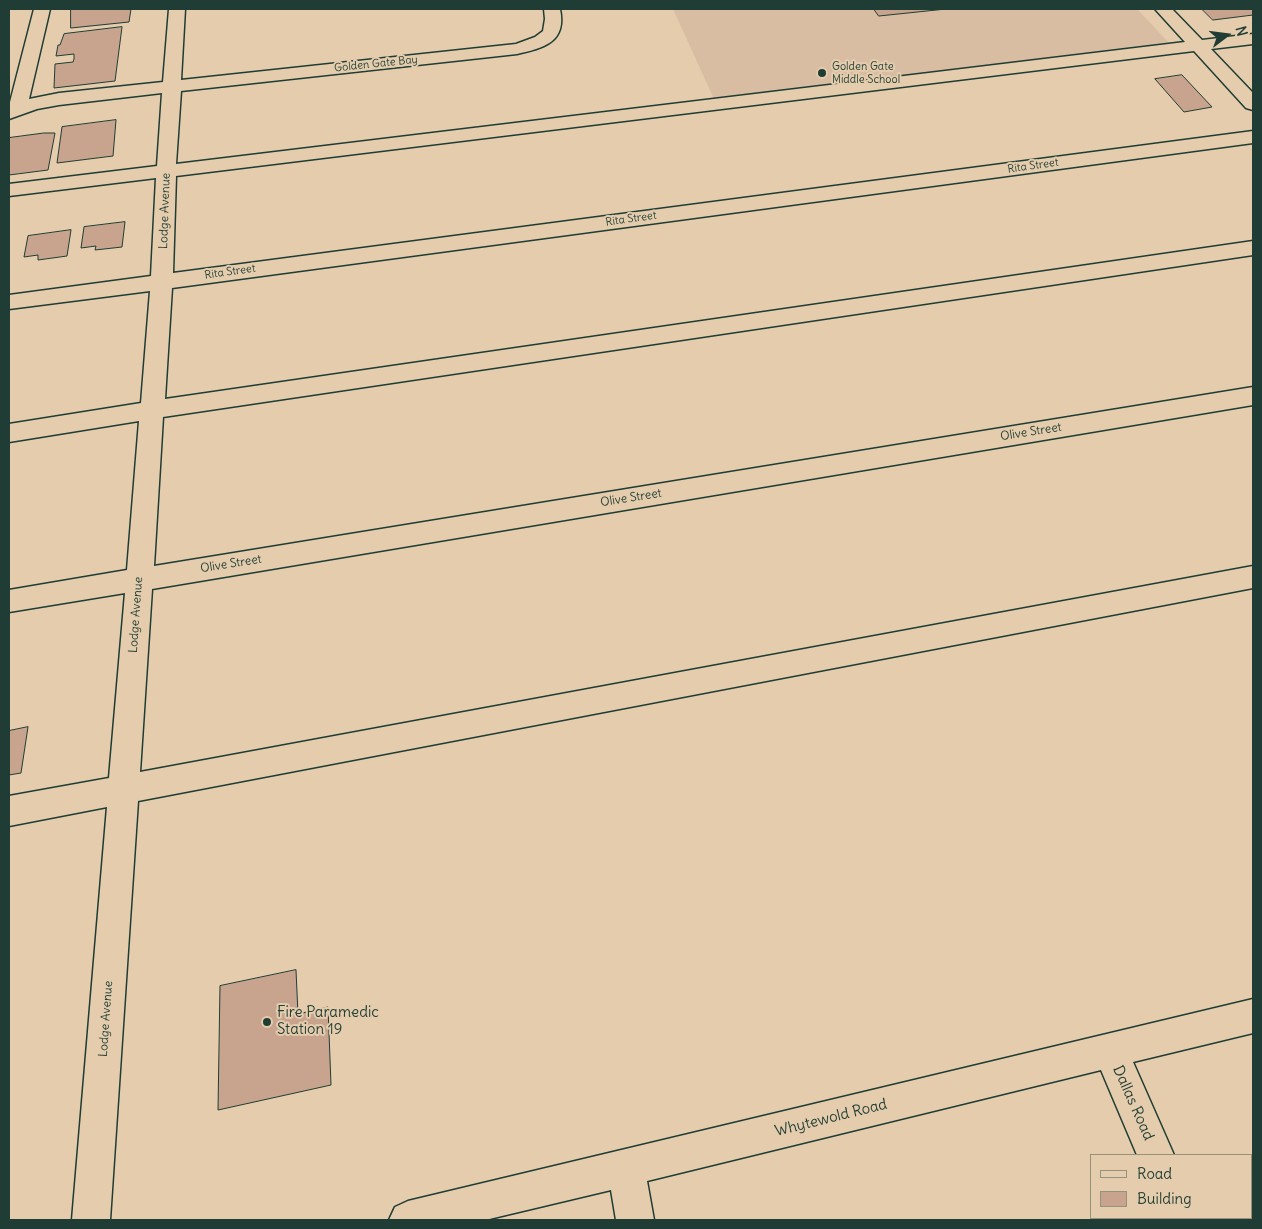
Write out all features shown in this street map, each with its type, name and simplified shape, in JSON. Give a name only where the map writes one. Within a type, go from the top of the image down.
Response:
[{"type":"street","points":[[13,112],[42,9]]},
{"type":"street","name":"Lodge Avenue","points":[[91,1220],[162,281],[166,171],[177,9]]},
{"type":"street","name":"Golden Gate Bay","points":[[13,112],[32,104],[60,100],[533,45],[544,40],[550,34],[555,22],[552,9]]},
{"type":"street","points":[[1163,9],[1253,104]]},
{"type":"street","points":[[9,190],[1253,39]]},
{"type":"street","name":"Rita Street","points":[[9,302],[1253,137]]},
{"type":"street","points":[[9,433],[152,410],[1253,248]]},
{"type":"street","name":"Olive Street","points":[[9,600],[1253,396]]},
{"type":"street","points":[[9,811],[1253,577]]},
{"type":"street","name":"Whytewold Road","points":[[408,1220],[1253,1016]]},
{"type":"street","name":"Dallas Road","points":[[1110,1051],[1156,1154]]},
{"type":"street","points":[[626,1168],[635,1220]]},
{"type":"shaded area","name":"Golden Gate Middle School","points":[[673,9],[1137,9],[1171,45],[715,101]]},
{"type":"building","points":[[71,9],[131,9],[129,22],[71,28]]},
{"type":"building","points":[[874,9],[946,9],[879,16]]},
{"type":"building","points":[[1202,9],[1253,9],[1253,15],[1213,20]]},
{"type":"building","points":[[122,27],[115,81],[54,88],[55,64],[73,62],[74,59],[74,54],[56,56],[58,45],[60,45],[64,34]]},
{"type":"building","points":[[1182,75],[1212,107],[1184,112],[1155,79]]},
{"type":"building","points":[[116,120],[113,156],[57,163],[62,127]]},
{"type":"building","points":[[55,133],[48,170],[9,175],[9,138]]},
{"type":"building","points":[[125,222],[122,247],[95,250],[96,246],[81,248],[84,227]]},
{"type":"building","points":[[71,230],[67,256],[38,260],[38,255],[24,257],[28,236]]},
{"type":"building","points":[[28,727],[21,773],[9,775],[9,731]]},
{"type":"building","points":[[296,970],[298,1014],[328,1007],[331,1085],[218,1110],[220,986]]},
{"type":"place","name":"Golden Gate Middle School","points":[[822,73]]},
{"type":"place","name":"Fire Paramedic Station 19","points":[[267,1022]]}]
